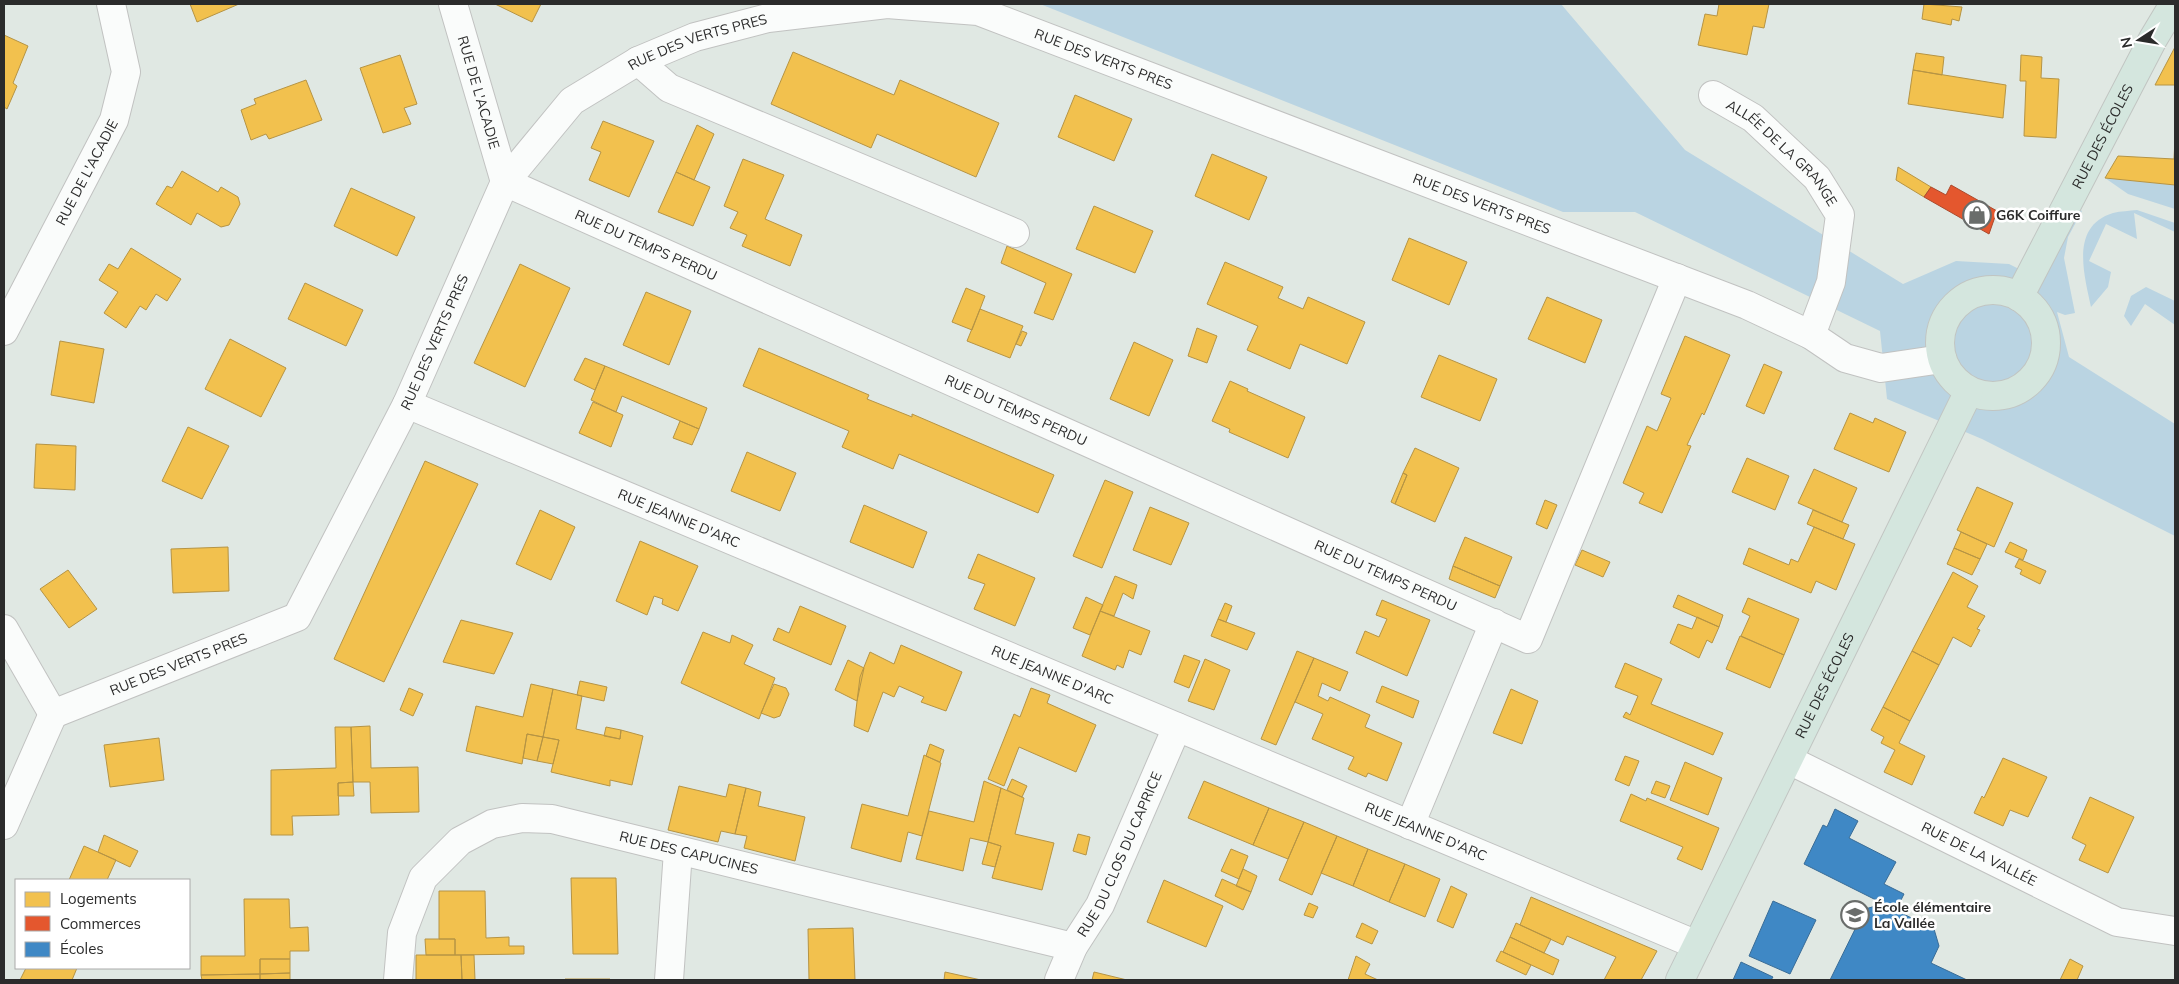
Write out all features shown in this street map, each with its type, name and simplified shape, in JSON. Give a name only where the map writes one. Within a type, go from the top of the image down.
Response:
[{"type":"main road","name":"RUE DES ÉCOLES","points":[[2019,297],[2153,39],[2174,4]]},
{"type":"main road","points":[[1989,290],[2004,291],[2019,297],[2030,305],[2039,316],[2046,334],[2044,359],[2041,366],[2028,384],[2014,392],[1999,396],[1983,396],[1969,391],[1957,382],[1942,359],[1940,348],[1943,325],[1961,301],[1975,294],[1989,290]]},
{"type":"main road","name":"RUE DES ÉCOLES","points":[[1680,980],[1969,391]]},
{"type":"street","name":"RUE DE L'ACADIE","points":[[4,331],[114,120],[126,72],[111,4]]},
{"type":"street","name":"RUE DE L'ACADIE","points":[[452,4],[505,182]]},
{"type":"street","name":"RUE DES VERTS PRES","points":[[53,714],[297,617],[407,404],[505,182],[572,101],[638,60],[695,37],[768,18],[887,4],[978,11],[1747,305],[1811,334],[1844,358],[1882,368],[1942,359]]},
{"type":"street","points":[[638,60],[669,88],[1015,233]]},
{"type":"street","name":"ALLÉE DE LA GRANGE","points":[[1713,95],[1752,118],[1817,178],[1840,215],[1831,282],[1811,334]]},
{"type":"street","name":"RUE DU TEMPS PERDU","points":[[505,182],[1528,639],[1677,278]]},
{"type":"street","name":"RUE JEANNE D'ARC","points":[[407,404],[1697,945]]},
{"type":"street","points":[[1410,825],[1494,623]]},
{"type":"street","points":[[4,628],[53,714],[4,825]]},
{"type":"street","name":"RUE DU CLOS DU CAPRICE","points":[[1059,980],[1073,947],[1100,905],[1178,727]]},
{"type":"street","name":"RUE DE LA VALLÉE","points":[[1788,760],[2117,922],[2175,931]]},
{"type":"street","name":"RUE DES CAPUCINES","points":[[398,980],[402,933],[423,878],[460,841],[492,824],[522,818],[552,819],[1073,947]]},
{"type":"street","points":[[669,980],[678,851]]},
{"type":"shaded area","points":[[1040,4],[1561,4],[1685,150],[1903,284],[1956,261],[2009,264],[2043,281],[2079,209],[2082,211],[2068,237],[2064,258],[2075,313],[2065,315],[2057,312],[2069,357],[2175,424],[2175,536],[1982,439],[1887,399],[1880,331],[1635,212],[1563,212]]},
{"type":"shaded area","points":[[2105,178],[2175,185],[2175,209],[2128,194]]},
{"type":"shaded area","points":[[2137,210],[2175,223],[2175,232],[2134,213],[2137,239],[2106,224],[2089,261],[2111,272],[2108,287],[2091,307],[2085,280],[2083,252],[2085,240],[2090,229],[2099,219],[2113,213]]},
{"type":"shaded area","points":[[2146,287],[2175,301],[2175,325],[2145,304],[2131,326],[2124,316],[2131,296]]},
{"type":"building: Logements","points":[[190,4],[239,4],[197,22]]},
{"type":"building: Logements","points":[[495,4],[541,4],[532,22]]},
{"type":"building: Logements","points":[[1719,4],[1769,4],[1764,28],[1753,26],[1747,55],[1698,45],[1705,14],[1717,16]]},
{"type":"building: Logements","points":[[1924,4],[1962,7],[1959,21],[1952,19],[1951,25],[1922,19]]},
{"type":"building: Logements","points":[[4,35],[28,46],[13,83],[17,86],[7,109],[4,107]]},
{"type":"building: Logements","points":[[2175,47],[2175,85],[2155,85]]},
{"type":"building: Logements","points":[[793,52],[894,95],[900,80],[999,123],[976,177],[877,134],[871,148],[771,104]]},
{"type":"building: Logements","points":[[1916,53],[1944,57],[1942,75],[1913,70]]},
{"type":"building: Logements","points":[[400,55],[417,104],[404,108],[411,124],[383,133],[360,68]]},
{"type":"building: Logements","points":[[2021,55],[2042,57],[2041,78],[2059,79],[2056,138],[2024,136],[2026,81],[2020,81]]},
{"type":"building: Logements","points":[[1913,70],[2006,85],[2003,118],[1908,104]]},
{"type":"building: Logements","points":[[306,80],[322,120],[269,139],[266,134],[251,140],[241,110],[256,104],[254,99]]},
{"type":"building: Logements","points":[[1075,95],[1132,119],[1114,161],[1058,137]]},
{"type":"building: Logements","points":[[603,121],[654,141],[629,197],[589,180],[601,152],[591,148]]},
{"type":"building: Logements","points":[[697,125],[714,134],[694,180],[676,172]]},
{"type":"building: Logements","points":[[2175,139],[2175,185],[2105,178],[2118,156],[2174,159]]},
{"type":"building: Logements","points":[[1212,154],[1267,177],[1249,220],[1195,196]]},
{"type":"building: Logements","points":[[743,159],[784,175],[765,219],[802,235],[790,266],[742,246],[747,235],[730,228],[738,212],[724,206]]},
{"type":"building: Logements","points":[[1898,167],[1931,187],[1924,197],[1896,180]]},
{"type":"building: Logements","points":[[182,171],[218,192],[221,187],[238,197],[240,204],[229,225],[221,227],[197,213],[191,225],[156,204],[167,186],[172,188]]},
{"type":"building: Logements","points":[[676,172],[710,187],[693,226],[658,212]]},
{"type":"building: Logements","points":[[351,188],[415,217],[397,256],[334,226]]},
{"type":"building: Logements","points":[[1094,206],[1153,231],[1135,273],[1076,249]]},
{"type":"building: Logements","points":[[1409,238],[1467,262],[1449,305],[1392,280]]},
{"type":"building: Logements","points":[[1007,246],[1072,274],[1053,320],[1034,313],[1046,283],[1001,263]]},
{"type":"building: Logements","points":[[131,248],[181,279],[167,301],[156,294],[146,310],[140,306],[126,328],[104,313],[118,292],[99,280],[109,264],[118,269]]},
{"type":"building: Logements","points":[[1225,262],[1283,287],[1278,298],[1303,309],[1308,297],[1365,322],[1347,364],[1300,344],[1290,369],[1247,350],[1258,326],[1207,304]]},
{"type":"building: Logements","points":[[520,264],[570,288],[525,387],[474,363]]},
{"type":"building: Logements","points":[[305,283],[363,310],[346,346],[288,319]]},
{"type":"building: Logements","points":[[966,288],[985,296],[972,330],[952,322]]},
{"type":"building: Logements","points":[[646,292],[691,311],[669,365],[623,345]]},
{"type":"building: Logements","points":[[1547,297],[1602,320],[1585,363],[1528,339]]},
{"type":"building: Logements","points":[[980,309],[1023,326],[1010,358],[967,341]]},
{"type":"building: Logements","points":[[1197,328],[1217,336],[1207,363],[1188,356]]},
{"type":"building: Logements","points":[[1022,331],[1027,333],[1021,346],[1016,344]]},
{"type":"building: Logements","points":[[1685,336],[1730,355],[1704,415],[1702,413],[1687,445],[1691,446],[1662,513],[1639,503],[1644,493],[1623,483],[1647,426],[1657,431],[1671,398],[1661,394]]},
{"type":"building: Logements","points":[[230,339],[286,368],[261,417],[205,389]]},
{"type":"building: Logements","points":[[60,341],[104,349],[94,403],[51,395]]},
{"type":"building: Logements","points":[[1134,342],[1173,360],[1149,416],[1110,399]]},
{"type":"building: Logements","points":[[759,348],[869,395],[867,399],[912,417],[912,414],[1054,475],[1038,513],[899,454],[893,469],[842,447],[849,431],[743,386]]},
{"type":"building: Logements","points":[[1439,355],[1497,379],[1480,421],[1421,397]]},
{"type":"building: Logements","points":[[585,358],[605,366],[595,390],[574,380]]},
{"type":"building: Logements","points":[[1764,364],[1782,372],[1764,414],[1746,406]]},
{"type":"building: Logements","points":[[605,366],[707,408],[699,429],[622,396],[616,412],[591,400]]},
{"type":"building: Logements","points":[[1230,381],[1248,389],[1247,391],[1305,417],[1288,458],[1229,432],[1230,429],[1212,421]]},
{"type":"building: Logements","points":[[593,402],[623,415],[611,447],[579,433]]},
{"type":"building: Logements","points":[[1850,413],[1873,423],[1875,418],[1906,432],[1889,472],[1834,449]]},
{"type":"building: Logements","points":[[680,421],[699,429],[692,445],[673,438]]},
{"type":"building: Logements","points":[[188,427],[229,446],[202,499],[162,481]]},
{"type":"building: Logements","points":[[36,444],[76,446],[75,490],[34,488]]},
{"type":"building: Logements","points":[[1415,448],[1459,468],[1435,522],[1395,504],[1407,475],[1403,473]]},
{"type":"building: Logements","points":[[747,452],[796,473],[780,511],[731,491]]},
{"type":"building: Logements","points":[[1747,458],[1789,476],[1775,510],[1732,492]]},
{"type":"building: Logements","points":[[425,461],[478,484],[384,682],[334,659]]},
{"type":"building: Logements","points":[[1814,469],[1857,488],[1842,522],[1798,503]]},
{"type":"building: Logements","points":[[1403,473],[1407,475],[1395,504],[1391,502]]},
{"type":"building: Logements","points":[[1105,480],[1133,492],[1102,568],[1073,556]]},
{"type":"building: Logements","points":[[1977,487],[2013,503],[1994,547],[1957,530]]},
{"type":"building: Logements","points":[[1545,500],[1557,505],[1547,529],[1536,524]]},
{"type":"building: Logements","points":[[864,505],[927,532],[913,568],[850,542]]},
{"type":"building: Logements","points":[[1150,507],[1189,523],[1171,565],[1133,550]]},
{"type":"building: Logements","points":[[540,510],[575,527],[551,580],[516,564]]},
{"type":"building: Logements","points":[[1813,510],[1849,525],[1843,539],[1807,524]]},
{"type":"building: Logements","points":[[1814,527],[1855,544],[1836,590],[1816,581],[1811,593],[1743,564],[1749,548],[1789,565],[1791,559],[1798,562]]},
{"type":"building: Logements","points":[[1961,532],[1987,544],[1980,559],[1954,548]]},
{"type":"building: Logements","points":[[1465,537],[1512,557],[1500,586],[1453,566]]},
{"type":"building: Logements","points":[[640,541],[698,566],[678,611],[662,604],[663,599],[654,596],[647,615],[616,601]]},
{"type":"building: Logements","points":[[2010,542],[2027,550],[2023,560],[2005,552]]},
{"type":"building: Logements","points":[[228,547],[229,591],[173,593],[171,549]]},
{"type":"building: Logements","points":[[1954,548],[1980,559],[1972,575],[1947,564]]},
{"type":"building: Logements","points":[[1582,550],[1610,562],[1603,577],[1575,565]]},
{"type":"building: Logements","points":[[978,554],[1035,578],[1015,626],[974,609],[985,584],[968,578]]},
{"type":"building: Logements","points":[[2019,559],[2046,571],[2040,584],[2020,574],[2022,570],[2015,567]]},
{"type":"building: Logements","points":[[1453,566],[1500,586],[1495,598],[1449,579]]},
{"type":"building: Logements","points":[[68,570],[97,609],[69,628],[40,589]]},
{"type":"building: Logements","points":[[1953,572],[1978,586],[1967,607],[1985,616],[1977,629],[1980,630],[1971,647],[1953,637],[1939,665],[1912,651]]},
{"type":"building: Logements","points":[[1115,576],[1137,585],[1133,599],[1123,593],[1114,616],[1100,611]]},
{"type":"building: Logements","points":[[1678,595],[1723,615],[1719,627],[1673,607]]},
{"type":"building: Logements","points":[[1086,597],[1103,605],[1090,635],[1073,628]]},
{"type":"building: Logements","points":[[1748,598],[1799,619],[1784,655],[1741,636],[1750,616],[1742,612]]},
{"type":"building: Logements","points":[[1382,600],[1430,620],[1407,676],[1356,653],[1365,631],[1379,637],[1387,619],[1376,615]]},
{"type":"building: Logements","points":[[1225,603],[1232,606],[1226,622],[1218,619]]},
{"type":"building: Logements","points":[[800,606],[846,626],[831,665],[773,640],[778,628],[789,633]]},
{"type":"building: Logements","points":[[1100,611],[1150,631],[1141,655],[1129,650],[1123,668],[1117,665],[1115,670],[1082,656]]},
{"type":"building: Logements","points":[[1697,617],[1719,627],[1712,643],[1707,640],[1699,658],[1670,643],[1678,624],[1692,629]]},
{"type":"building: Logements","points":[[1218,619],[1255,633],[1247,650],[1211,636]]},
{"type":"building: Logements","points":[[461,620],[513,633],[494,674],[443,662]]},
{"type":"building: Logements","points":[[703,632],[730,643],[732,635],[753,645],[744,664],[775,678],[759,719],[681,683]]},
{"type":"building: Logements","points":[[1740,636],[1784,655],[1770,688],[1726,669]]},
{"type":"building: Logements","points":[[901,645],[962,672],[946,711],[921,702],[924,697],[899,686],[894,697],[883,692],[868,732],[854,726],[860,677],[870,652],[894,664]]},
{"type":"building: Logements","points":[[1297,651],[1314,658],[1276,745],[1261,739]]},
{"type":"building: Logements","points":[[1912,651],[1939,665],[1910,721],[1883,707]]},
{"type":"building: Logements","points":[[1184,655],[1200,661],[1189,688],[1174,682]]},
{"type":"building: Logements","points":[[1314,658],[1348,672],[1340,691],[1322,683],[1318,696],[1328,701],[1330,697],[1370,715],[1365,727],[1402,743],[1387,781],[1368,773],[1366,777],[1348,769],[1354,757],[1312,739],[1323,714],[1295,702]]},
{"type":"building: Logements","points":[[1205,659],[1230,670],[1214,710],[1188,701]]},
{"type":"building: Logements","points":[[848,660],[864,668],[857,701],[835,690]]},
{"type":"building: Logements","points":[[1625,663],[1662,679],[1651,704],[1723,733],[1713,755],[1623,717],[1626,712],[1630,715],[1638,696],[1615,687]]},
{"type":"building: Logements","points":[[580,681],[607,687],[604,701],[577,695]]},
{"type":"building: Logements","points":[[531,684],[553,689],[543,737],[527,734],[522,764],[466,751],[476,706],[523,717]]},
{"type":"building: Logements","points":[[774,684],[786,688],[789,694],[780,716],[774,718],[761,713]]},
{"type":"building: Logements","points":[[1382,686],[1419,701],[1413,718],[1376,702]]},
{"type":"building: Logements","points":[[409,688],[423,694],[413,716],[400,710]]},
{"type":"building: Logements","points":[[1031,688],[1050,695],[1047,703],[1096,725],[1076,772],[1019,747],[1004,786],[988,779],[1014,714],[1020,717]]},
{"type":"building: Logements","points":[[553,689],[582,696],[576,729],[620,739],[621,730],[643,736],[632,785],[610,780],[610,786],[551,772],[559,740],[543,737]]},
{"type":"building: Logements","points":[[1511,689],[1538,701],[1522,744],[1493,733]]},
{"type":"building: Logements","points":[[1883,707],[1910,721],[1899,743],[1925,756],[1912,785],[1884,772],[1895,750],[1881,743],[1884,737],[1871,730]]},
{"type":"building: Logements","points":[[370,726],[371,768],[418,767],[419,812],[371,813],[370,782],[353,782],[351,727]]},
{"type":"building: Logements","points":[[335,727],[351,727],[353,782],[338,783],[339,815],[292,816],[293,835],[271,835],[271,770],[336,768]]},
{"type":"building: Logements","points":[[606,727],[621,730],[620,739],[604,736]]},
{"type":"building: Logements","points":[[527,734],[543,737],[537,761],[523,758]]},
{"type":"building: Logements","points":[[543,737],[559,740],[553,764],[537,761]]},
{"type":"building: Logements","points":[[159,738],[164,780],[110,787],[104,745]]},
{"type":"building: Logements","points":[[930,744],[944,750],[940,762],[926,756]]},
{"type":"building: Logements","points":[[924,755],[941,763],[922,836],[908,832],[901,862],[851,848],[862,804],[908,816]]},
{"type":"building: Logements","points":[[1625,756],[1639,761],[1629,786],[1615,780]]},
{"type":"building: Logements","points":[[2003,758],[2047,777],[2028,817],[2010,810],[2003,826],[1974,813],[1982,796],[1984,798]]},
{"type":"building: Logements","points":[[1685,762],[1722,778],[1708,815],[1670,800]]},
{"type":"building: Logements","points":[[1012,779],[1027,786],[1022,797],[1007,790]]},
{"type":"building: Logements","points":[[984,781],[1001,788],[988,842],[970,838],[963,871],[916,859],[929,811],[974,822]]},
{"type":"building: Logements","points":[[1204,781],[1269,808],[1253,845],[1188,818]]},
{"type":"building: Logements","points":[[1656,781],[1670,786],[1665,798],[1651,793]]},
{"type":"building: Logements","points":[[353,782],[354,796],[338,796],[338,783]]},
{"type":"building: Logements","points":[[729,784],[746,788],[735,834],[721,831],[718,842],[668,830],[679,786],[726,797]]},
{"type":"building: Logements","points":[[746,788],[761,792],[758,806],[805,817],[795,861],[744,848],[747,836],[735,834]]},
{"type":"building: Logements","points":[[1001,788],[1024,798],[1015,834],[1054,843],[1042,890],[992,878],[1001,846],[988,842]]},
{"type":"building: Logements","points":[[1631,794],[1646,801],[1647,798],[1719,828],[1702,870],[1677,859],[1683,847],[1620,821]]},
{"type":"building: Logements","points":[[2090,797],[2134,817],[2108,873],[2079,860],[2086,845],[2072,838]]},
{"type":"building: Logements","points":[[1269,808],[1304,822],[1288,859],[1253,845]]},
{"type":"building: Logements","points":[[1304,822],[1337,836],[1312,895],[1279,880]]},
{"type":"building: Logements","points":[[1078,834],[1090,837],[1086,855],[1073,851]]},
{"type":"building: Logements","points":[[104,835],[138,851],[130,867],[98,852]]},
{"type":"building: Logements","points":[[1337,836],[1368,849],[1353,886],[1321,873]]},
{"type":"building: Logements","points":[[988,842],[1001,846],[995,867],[982,864]]},
{"type":"building: Logements","points":[[84,846],[116,860],[107,879],[69,879]]},
{"type":"building: Logements","points":[[1231,849],[1248,856],[1239,879],[1221,871]]},
{"type":"building: Logements","points":[[1368,849],[1405,864],[1389,902],[1353,886]]},
{"type":"building: Logements","points":[[1405,864],[1440,879],[1425,917],[1389,902]]},
{"type":"building: Logements","points":[[1243,869],[1257,876],[1251,892],[1236,886]]},
{"type":"building: Logements","points":[[571,878],[616,878],[618,954],[573,954]]},
{"type":"building: Logements","points":[[1222,879],[1251,892],[1243,910],[1215,896]]},
{"type":"building: Logements","points":[[1164,880],[1223,906],[1206,947],[1147,922]]},
{"type":"building: Logements","points":[[1451,886],[1467,894],[1453,928],[1437,921]]},
{"type":"building: Logements","points":[[439,891],[485,891],[486,938],[509,937],[509,946],[524,946],[524,954],[455,955],[455,939],[439,939]]},
{"type":"building: Logements","points":[[1531,897],[1657,951],[1641,980],[1604,980],[1616,957],[1567,936],[1563,945],[1520,925]]},
{"type":"building: Logements","points":[[244,899],[289,899],[290,928],[308,927],[309,951],[290,951],[290,959],[260,959],[260,974],[201,975],[201,956],[245,956]]},
{"type":"building: Logements","points":[[1309,903],[1318,907],[1313,918],[1304,915]]},
{"type":"building: Logements","points":[[1362,923],[1378,931],[1372,944],[1356,937]]},
{"type":"building: Logements","points":[[1516,923],[1551,939],[1544,953],[1510,937]]},
{"type":"building: Logements","points":[[853,928],[855,980],[809,980],[808,929]]},
{"type":"building: Logements","points":[[1510,937],[1559,960],[1553,975],[1503,952]]},
{"type":"building: Logements","points":[[425,939],[455,939],[455,955],[426,955]]},
{"type":"building: Logements","points":[[1501,951],[1531,965],[1526,975],[1496,961]]},
{"type":"building: Logements","points":[[416,955],[461,955],[462,980],[416,980]]},
{"type":"building: Logements","points":[[461,955],[474,955],[475,980],[462,980]]},
{"type":"building: Logements","points":[[1356,956],[1370,964],[1365,974],[1378,980],[1348,980]]},
{"type":"building: Logements","points":[[260,959],[290,959],[290,973],[260,974]]},
{"type":"building: Logements","points":[[2070,959],[2083,966],[2077,980],[2060,980]]},
{"type":"building: Logements","points":[[26,969],[77,969],[72,980],[20,980]]},
{"type":"building: Logements","points":[[945,972],[981,980],[944,980]]},
{"type":"building: Logements","points":[[1094,972],[1127,980],[1092,980]]},
{"type":"building: Logements","points":[[290,973],[290,980],[260,980],[260,974]]},
{"type":"building: Logements","points":[[260,974],[260,980],[202,980],[201,975]]},
{"type":"building: Logements","points":[[610,979],[610,980],[565,980]]},
{"type":"building: Commerces","points":[[1951,185],[1997,211],[1989,234],[1924,197],[1931,187],[1946,195]]},
{"type":"building: Écoles","points":[[1835,809],[1858,821],[1849,838],[1896,862],[1884,884],[1904,894],[1896,910],[1804,864],[1823,825],[1827,827]]},
{"type":"building: Écoles","points":[[1773,901],[1816,920],[1790,974],[1749,956]]},
{"type":"building: Écoles","points":[[1883,904],[1934,929],[1939,946],[1931,963],[1967,980],[1830,980],[1865,909]]},
{"type":"building: Écoles","points":[[1741,962],[1773,977],[1771,980],[1733,980]]},
{"type":"place","name":"G6K Coiffure","points":[[1977,215]]},
{"type":"place","name":"École élémentaire La Vallée","points":[[1855,915]]}]
